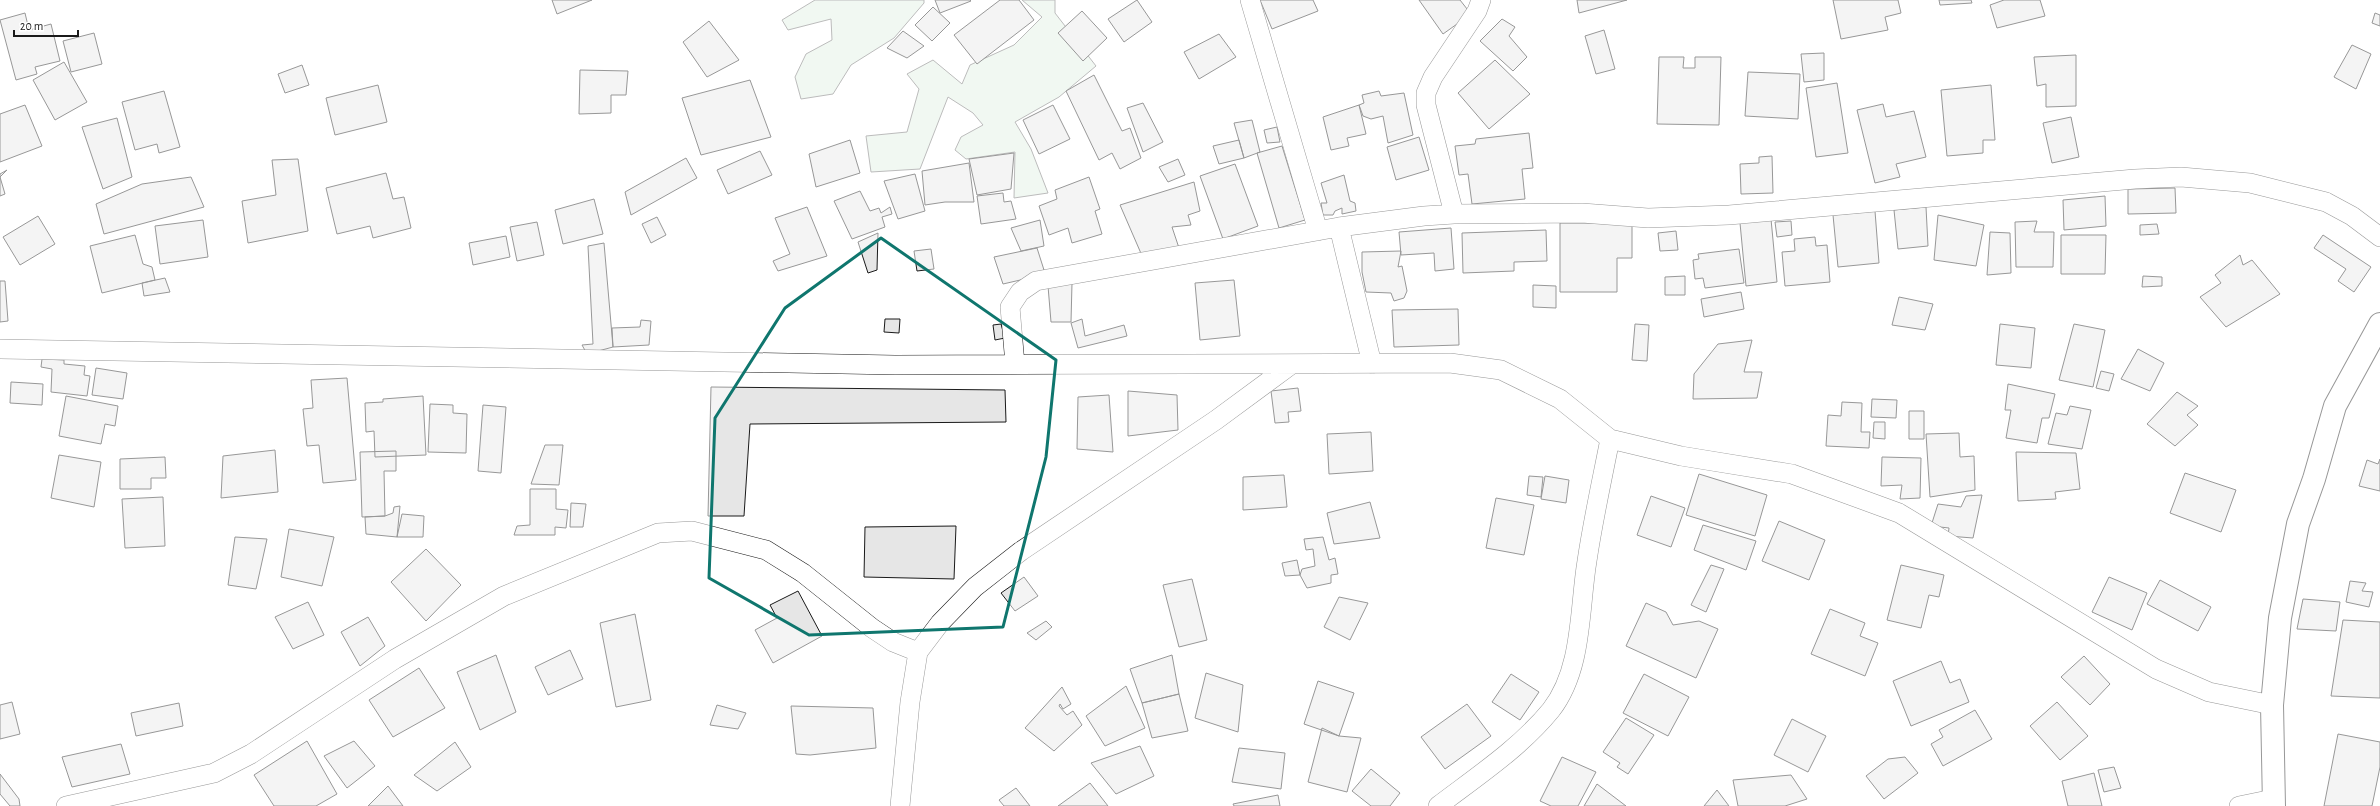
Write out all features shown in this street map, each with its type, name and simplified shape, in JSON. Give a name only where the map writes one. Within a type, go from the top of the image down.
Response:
[{"type":"street","points":[[1250,0],[1318,231]]},
{"type":"street","points":[[1454,214],[1426,105],[1426,93],[1433,77],[1477,11],[1481,0]]},
{"type":"street","points":[[1015,364],[1010,307],[1020,292],[1036,280],[1339,227],[1454,214],[1582,213],[1648,218],[1729,215],[2135,179],[2181,177],[2250,183],[2326,202],[2352,216],[2380,237]]},
{"type":"street","points":[[1339,227],[1372,364]]},
{"type":"street","points":[[2239,806],[2273,803],[2272,705],[2280,618],[2298,524],[2314,479],[2335,406],[2380,324]]},
{"type":"street","points":[[0,349],[879,364],[1450,363],[1501,370],[1560,399],[1610,439],[1681,456],[1792,474],[1899,513],[2156,669],[2209,692],[2272,705]]},
{"type":"street","points":[[900,806],[910,702],[918,652],[940,623],[975,587],[1021,551],[1216,420],[1292,364]]},
{"type":"street","points":[[1438,806],[1517,744],[1551,709],[1566,684],[1577,640],[1586,562],[1610,439]]},
{"type":"street","points":[[66,806],[214,773],[251,754],[395,659],[504,596],[658,533],[692,531],[766,550],[803,574],[872,628],[893,642],[918,652]]},
{"type":"highlighted area","points":[[881,238],[1056,360],[1046,457],[1003,627],[809,635],[709,578],[715,418],[785,308]]},
{"type":"green space","points":[[815,0],[924,0],[924,3],[894,38],[851,65],[833,94],[801,99],[795,77],[806,54],[832,40],[831,19],[788,30],[782,20]]},
{"type":"green space","points":[[1022,0],[1055,0],[1055,13],[1096,66],[1059,97],[1015,122],[1031,149],[1048,193],[1014,198],[1015,152],[966,159],[955,150],[961,137],[983,125],[973,113],[948,97],[920,169],[871,172],[866,136],[907,132],[919,89],[907,74],[933,60],[962,84],[970,65],[1014,45],[1042,17]]},
{"type":"building","points":[[552,0],[592,0],[557,14]]},
{"type":"building","points":[[935,0],[970,0],[971,1],[940,13]]},
{"type":"building","points":[[1000,0],[1019,0],[1034,20],[977,64],[954,35]]},
{"type":"building","points":[[1137,0],[1152,22],[1124,42],[1108,19]]},
{"type":"building","points":[[1260,0],[1313,0],[1318,11],[1272,29]]},
{"type":"building","points":[[1419,0],[1460,0],[1471,14],[1443,34]]},
{"type":"building","points":[[1577,0],[1627,0],[1579,13]]},
{"type":"building","points":[[1833,0],[1898,0],[1901,13],[1885,17],[1888,30],[1841,39]]},
{"type":"building","points":[[1939,0],[1971,0],[1972,3],[1940,5]]},
{"type":"building","points":[[2004,0],[2040,0],[2045,16],[1997,28],[1990,5]]},
{"type":"building","points":[[933,7],[950,23],[932,41],[915,25]]},
{"type":"building","points":[[1082,11],[1107,38],[1083,61],[1058,33]]},
{"type":"building","points":[[25,13],[29,30],[51,24],[60,61],[35,67],[37,74],[16,80],[0,20]]},
{"type":"building","points":[[2375,13],[2380,15],[2380,26],[2372,23]]},
{"type":"building","points":[[1502,19],[1515,27],[1509,36],[1527,57],[1513,71],[1480,41]]},
{"type":"building","points":[[709,21],[739,60],[707,77],[683,42]]},
{"type":"building","points":[[1604,30],[1615,69],[1596,74],[1585,36]]},
{"type":"building","points":[[903,31],[924,46],[907,58],[887,48]]},
{"type":"building","points":[[94,33],[102,64],[71,72],[63,41]]},
{"type":"building","points":[[1219,34],[1236,57],[1199,79],[1184,52]]},
{"type":"building","points":[[2352,45],[2371,54],[2356,89],[2334,77]]},
{"type":"building","points":[[1824,53],[1824,80],[1804,82],[1801,54]]},
{"type":"building","points":[[2076,55],[2076,106],[2046,107],[2046,84],[2037,86],[2034,57]]},
{"type":"building","points":[[1659,57],[1684,57],[1683,68],[1695,68],[1695,57],[1721,57],[1719,125],[1657,124]]},
{"type":"building","points":[[1495,60],[1530,94],[1489,129],[1458,93]]},
{"type":"building","points":[[64,62],[87,102],[55,120],[33,80]]},
{"type":"building","points":[[302,65],[309,85],[285,93],[278,74]]},
{"type":"building","points":[[580,70],[628,71],[626,95],[611,95],[611,113],[579,114]]},
{"type":"building","points":[[1748,72],[1800,74],[1798,119],[1745,116]]},
{"type":"building","points":[[1094,75],[1122,131],[1130,128],[1141,158],[1120,169],[1112,153],[1099,160],[1066,91]]},
{"type":"building","points":[[750,80],[771,137],[701,155],[682,98]]},
{"type":"building","points":[[1837,83],[1848,153],[1816,157],[1806,88]]},
{"type":"building","points":[[378,85],[387,122],[335,135],[326,98]]},
{"type":"building","points":[[1991,85],[1995,140],[1983,140],[1983,153],[1947,156],[1941,90]]},
{"type":"building","points":[[164,91],[180,147],[159,153],[157,144],[135,150],[122,102]]},
{"type":"building","points":[[1379,91],[1381,96],[1404,93],[1413,135],[1388,143],[1383,116],[1371,119],[1363,116],[1359,105],[1364,103],[1362,95]]},
{"type":"building","points":[[1143,103],[1163,142],[1143,152],[1127,108]]},
{"type":"building","points":[[1883,104],[1886,117],[1914,111],[1926,157],[1896,164],[1900,177],[1875,183],[1857,110]]},
{"type":"building","points":[[25,105],[42,146],[0,162],[0,114]]},
{"type":"building","points":[[1053,105],[1070,139],[1039,154],[1023,120]]},
{"type":"building","points":[[1359,105],[1366,134],[1347,138],[1349,146],[1331,150],[1323,117]]},
{"type":"building","points":[[2071,117],[2079,157],[2052,163],[2043,123]]},
{"type":"building","points":[[117,118],[132,177],[103,189],[82,127]]},
{"type":"building","points":[[1252,120],[1260,152],[1244,158],[1234,123]]},
{"type":"building","points":[[1277,127],[1280,142],[1267,143],[1264,130]]},
{"type":"building","points":[[1529,133],[1533,168],[1522,169],[1525,199],[1472,204],[1468,174],[1459,175],[1455,146],[1475,144],[1476,139]]},
{"type":"building","points":[[1419,137],[1429,170],[1396,180],[1387,147]]},
{"type":"building","points":[[850,140],[860,173],[816,187],[809,154]]},
{"type":"building","points":[[1239,140],[1244,158],[1219,164],[1213,146]]},
{"type":"building","points":[[1282,146],[1305,220],[1279,228],[1257,153]]},
{"type":"building","points":[[760,151],[772,175],[728,194],[717,170]]},
{"type":"building","points":[[1014,153],[1011,189],[977,195],[969,159]]},
{"type":"building","points":[[1772,156],[1773,193],[1741,194],[1740,164],[1759,163],[1759,157]]},
{"type":"building","points":[[686,158],[697,178],[631,215],[625,192]]},
{"type":"building","points":[[298,159],[308,231],[248,243],[242,201],[276,195],[272,160]]},
{"type":"building","points":[[1178,159],[1185,175],[1168,182],[1159,167]]},
{"type":"building","points":[[969,163],[974,202],[945,202],[925,205],[922,171]]},
{"type":"building","points":[[1235,164],[1258,226],[1223,239],[1200,176]]},
{"type":"building","points":[[7,170],[0,177],[0,174]]},
{"type":"building","points":[[386,173],[393,199],[404,197],[411,228],[373,238],[370,226],[337,234],[326,188]]},
{"type":"building","points":[[915,174],[925,211],[898,219],[884,181]]},
{"type":"building","points":[[1344,175],[1350,201],[1355,203],[1356,211],[1342,214],[1342,208],[1335,211],[1333,215],[1323,215],[1321,203],[1327,203],[1321,183]]},
{"type":"building","points":[[0,177],[5,194],[0,196]]},
{"type":"building","points":[[191,177],[204,207],[104,234],[96,204],[142,184]]},
{"type":"building","points":[[1089,177],[1100,209],[1095,211],[1102,234],[1072,243],[1068,228],[1049,235],[1039,206],[1057,199],[1055,190]]},
{"type":"building","points":[[1194,182],[1200,211],[1188,215],[1191,225],[1172,227],[1179,248],[1143,258],[1120,205]]},
{"type":"building","points":[[2175,188],[2176,213],[2128,214],[2128,189]]},
{"type":"building","points":[[860,191],[870,211],[879,208],[881,213],[890,207],[892,214],[882,217],[885,227],[852,239],[834,201]]},
{"type":"building","points":[[1003,193],[1004,202],[1011,201],[1016,219],[981,224],[977,196]]},
{"type":"building","points":[[2105,196],[2106,226],[2064,230],[2063,200]]},
{"type":"building","points":[[594,199],[603,234],[563,244],[555,210]]},
{"type":"building","points":[[807,207],[827,256],[778,271],[773,261],[790,254],[775,218]]},
{"type":"building","points":[[1926,207],[1928,246],[1898,249],[1894,210]]},
{"type":"building","points":[[1875,211],[1879,263],[1838,267],[1833,215]]},
{"type":"building","points":[[1938,215],[1984,225],[1976,266],[1934,260]]},
{"type":"building","points":[[38,216],[55,244],[20,265],[3,237]]},
{"type":"building","points":[[657,217],[666,235],[651,243],[642,224]]},
{"type":"building","points":[[1771,219],[1777,282],[1746,286],[1740,223]]},
{"type":"building","points":[[203,220],[208,257],[160,264],[155,226]]},
{"type":"building","points":[[1040,220],[1044,246],[1021,251],[1011,228]]},
{"type":"building","points":[[1791,221],[1792,235],[1777,237],[1775,222]]},
{"type":"building","points":[[2037,221],[2034,232],[2054,232],[2053,267],[2016,267],[2015,222]]},
{"type":"building","points":[[537,222],[544,255],[517,261],[510,227]]},
{"type":"building","points":[[1560,223],[1632,223],[1632,258],[1617,258],[1617,292],[1560,292]]},
{"type":"building","points":[[2157,224],[2159,234],[2140,235],[2140,225]]},
{"type":"building","points":[[1451,228],[1454,269],[1435,271],[1434,253],[1401,255],[1399,232]]},
{"type":"building","points":[[1546,230],[1547,261],[1514,262],[1514,271],[1463,273],[1462,233]]},
{"type":"building","points":[[1676,231],[1678,250],[1660,251],[1658,233]]},
{"type":"building","points":[[1990,232],[2010,233],[2011,273],[1987,275]]},
{"type":"building","points":[[878,233],[877,270],[868,273],[858,242]]},
{"type":"building","points":[[135,235],[143,264],[152,267],[155,280],[102,293],[90,246]]},
{"type":"building","points":[[2061,235],[2106,235],[2105,274],[2061,274]]},
{"type":"building","points":[[2323,235],[2371,267],[2354,292],[2338,281],[2346,269],[2314,248]]},
{"type":"building","points":[[506,236],[510,257],[473,265],[469,243]]},
{"type":"building","points":[[1815,237],[1816,246],[1827,245],[1830,282],[1785,286],[1782,252],[1795,251],[1794,239]]},
{"type":"building","points":[[604,243],[613,347],[587,354],[582,345],[593,344],[588,246]]},
{"type":"building","points":[[1037,248],[1044,270],[1029,278],[1003,284],[994,257]]},
{"type":"building","points":[[931,249],[934,269],[917,271],[914,251]]},
{"type":"building","points":[[1739,249],[1744,283],[1705,288],[1703,278],[1695,279],[1693,260],[1699,259],[1698,254]]},
{"type":"building","points":[[1401,251],[1398,267],[1402,266],[1407,291],[1404,298],[1394,301],[1391,293],[1366,292],[1362,272],[1362,252]]},
{"type":"building","points":[[2240,255],[2243,265],[2252,260],[2280,294],[2226,327],[2200,297],[2221,283],[2215,275]]},
{"type":"building","points":[[1685,276],[1685,295],[1665,295],[1665,277]]},
{"type":"building","points":[[2143,276],[2162,277],[2162,286],[2142,287]]},
{"type":"building","points":[[165,278],[170,292],[144,296],[142,283]]},
{"type":"building","points":[[1234,280],[1240,336],[1200,340],[1195,283]]},
{"type":"building","points":[[0,281],[5,281],[8,321],[0,322]]},
{"type":"building","points":[[1072,283],[1071,322],[1051,322],[1048,286]]},
{"type":"building","points":[[1533,285],[1556,286],[1556,308],[1533,307]]},
{"type":"building","points":[[1741,292],[1744,309],[1704,317],[1701,299]]},
{"type":"building","points":[[1899,297],[1933,304],[1925,330],[1892,325]]},
{"type":"building","points":[[1458,309],[1459,345],[1394,347],[1392,310]]},
{"type":"building","points":[[885,319],[900,319],[899,333],[884,332]]},
{"type":"building","points":[[1082,319],[1085,336],[1124,325],[1127,336],[1078,348],[1071,323]]},
{"type":"building","points":[[641,320],[651,321],[649,345],[613,347],[612,328],[640,327]]},
{"type":"building","points":[[1001,324],[1005,338],[995,340],[993,325]]},
{"type":"building","points":[[1635,324],[1649,325],[1647,361],[1632,360]]},
{"type":"building","points":[[2000,324],[2035,328],[2031,368],[1996,365]]},
{"type":"building","points":[[2074,324],[2105,330],[2093,387],[2059,380]]},
{"type":"building","points":[[1752,340],[1744,372],[1762,372],[1757,398],[1693,399],[1694,374],[1718,344]]},
{"type":"building","points":[[2138,349],[2164,363],[2150,391],[2121,379]]},
{"type":"building","points":[[42,359],[64,360],[64,364],[85,366],[84,375],[90,376],[87,396],[51,392],[52,369],[41,367]]},
{"type":"building","points":[[96,368],[127,373],[123,399],[92,395]]},
{"type":"building","points":[[2101,371],[2114,374],[2109,391],[2096,388]]},
{"type":"building","points":[[347,378],[356,480],[323,483],[319,445],[307,446],[303,409],[313,408],[311,380]]},
{"type":"building","points":[[11,382],[43,384],[42,405],[10,403]]},
{"type":"building","points":[[2008,384],[2055,394],[2049,418],[2042,418],[2037,443],[2006,438],[2011,410],[2005,410]]},
{"type":"building","points":[[711,387],[1005,390],[1006,422],[750,424],[744,516],[708,516]]},
{"type":"building","points":[[1298,388],[1301,411],[1288,412],[1289,422],[1275,423],[1271,391]]},
{"type":"building","points":[[1128,391],[1177,395],[1178,430],[1128,436]]},
{"type":"building","points":[[2177,392],[2198,406],[2187,415],[2198,425],[2175,446],[2147,424]]},
{"type":"building","points":[[1109,395],[1113,452],[1077,449],[1078,397]]},
{"type":"building","points":[[66,396],[118,406],[115,426],[105,424],[101,444],[59,436]]},
{"type":"building","points":[[423,396],[426,455],[375,457],[374,431],[366,432],[365,403],[383,402],[383,399]]},
{"type":"building","points":[[1872,399],[1897,400],[1896,418],[1871,417]]},
{"type":"building","points":[[1842,402],[1862,403],[1861,432],[1870,432],[1869,448],[1826,446],[1828,415],[1841,416]]},
{"type":"building","points":[[430,404],[453,405],[453,413],[467,414],[466,453],[428,452]]},
{"type":"building","points":[[483,405],[506,407],[501,473],[478,471]]},
{"type":"building","points":[[2070,406],[2091,410],[2082,449],[2048,444],[2056,413],[2067,415]]},
{"type":"building","points":[[1909,411],[1924,411],[1924,439],[1909,439]]},
{"type":"building","points":[[1874,422],[1885,422],[1885,439],[1873,438]]},
{"type":"building","points":[[1371,432],[1373,471],[1329,474],[1327,434]]},
{"type":"building","points":[[1959,433],[1960,457],[1974,456],[1975,490],[1930,497],[1926,434]]},
{"type":"building","points":[[545,445],[563,445],[559,485],[531,484]]},
{"type":"building","points":[[275,450],[278,492],[221,498],[223,456]]},
{"type":"building","points":[[396,451],[396,471],[384,471],[385,516],[362,517],[360,452]]},
{"type":"building","points":[[2016,452],[2076,453],[2080,489],[2055,492],[2056,499],[2018,501]]},
{"type":"building","points":[[59,455],[101,462],[94,507],[51,498]]},
{"type":"building","points":[[165,457],[166,478],[151,478],[151,489],[120,489],[120,459]]},
{"type":"building","points":[[1882,457],[1921,458],[1920,498],[1900,499],[1902,485],[1881,486]]},
{"type":"building","points":[[2380,459],[2380,491],[2359,486],[2367,460],[2378,464]]},
{"type":"building","points":[[2185,473],[2236,490],[2221,532],[2170,513]]},
{"type":"building","points":[[1699,474],[1767,495],[1755,536],[1686,515]]},
{"type":"building","points":[[1284,475],[1287,507],[1243,510],[1243,477]]},
{"type":"building","points":[[1529,476],[1543,477],[1541,497],[1527,495]]},
{"type":"building","points":[[1545,476],[1569,480],[1566,503],[1541,499]]},
{"type":"building","points":[[530,489],[556,489],[556,509],[568,510],[566,528],[555,527],[555,535],[514,535],[517,526],[530,525]]},
{"type":"building","points":[[1982,495],[1973,538],[1948,536],[1949,528],[1931,526],[1938,504],[1961,507],[1966,496]]},
{"type":"building","points":[[1651,496],[1685,508],[1671,547],[1637,535]]},
{"type":"building","points":[[163,497],[165,546],[125,548],[122,499]]},
{"type":"building","points":[[1496,498],[1534,505],[1524,555],[1486,548]]},
{"type":"building","points":[[1370,502],[1380,538],[1334,544],[1327,513]]},
{"type":"building","points":[[571,503],[586,504],[583,527],[570,527]]},
{"type":"building","points":[[400,506],[397,537],[366,534],[365,517],[385,516],[393,513],[394,507]]},
{"type":"building","points":[[402,514],[424,516],[423,537],[397,537]]},
{"type":"building","points":[[1779,521],[1825,540],[1809,580],[1762,561]]},
{"type":"building","points":[[1703,525],[1756,541],[1746,570],[1694,550]]},
{"type":"building","points":[[956,526],[954,579],[864,577],[865,527]]},
{"type":"building","points":[[289,529],[334,537],[322,586],[281,577]]},
{"type":"building","points":[[235,537],[267,539],[256,589],[228,585]]},
{"type":"building","points":[[1323,537],[1329,560],[1335,558],[1338,574],[1331,575],[1331,583],[1307,588],[1300,575],[1302,569],[1315,566],[1313,549],[1306,550],[1304,539]]},
{"type":"building","points":[[426,549],[461,585],[426,621],[391,582]]},
{"type":"building","points":[[1297,560],[1300,575],[1285,576],[1282,563]]},
{"type":"building","points":[[1711,565],[1724,569],[1706,612],[1691,605]]},
{"type":"building","points":[[1901,565],[1944,575],[1939,597],[1929,595],[1921,628],[1887,620]]},
{"type":"building","points":[[1024,577],[1038,596],[1015,611],[1001,593]]},
{"type":"building","points":[[2109,577],[2147,593],[2132,630],[2092,612]]},
{"type":"building","points":[[1192,579],[1207,640],[1179,647],[1163,585]]},
{"type":"building","points":[[2160,580],[2211,607],[2198,631],[2147,604]]},
{"type":"building","points":[[2350,581],[2366,583],[2362,591],[2373,592],[2369,607],[2346,602]]},
{"type":"building","points":[[798,591],[822,636],[773,663],[755,630],[777,618],[770,605]]},
{"type":"building","points":[[1339,597],[1368,603],[1350,640],[1324,627]]},
{"type":"building","points":[[2303,599],[2340,602],[2336,631],[2297,629]]},
{"type":"building","points":[[308,602],[324,635],[293,649],[275,617]]},
{"type":"building","points":[[1646,603],[1666,612],[1673,625],[1699,621],[1718,629],[1696,678],[1626,646]]},
{"type":"building","points":[[1830,609],[1865,623],[1860,636],[1878,643],[1865,676],[1811,654]]},
{"type":"building","points":[[635,614],[651,700],[616,707],[600,623]]},
{"type":"building","points":[[368,617],[385,646],[360,666],[341,632]]},
{"type":"building","points":[[2343,620],[2380,622],[2380,698],[2331,696]]},
{"type":"building","points":[[1046,621],[1052,627],[1036,640],[1027,633]]},
{"type":"building","points":[[570,650],[583,679],[548,695],[535,667]]},
{"type":"building","points":[[496,655],[516,712],[480,730],[457,672]]},
{"type":"building","points":[[1172,655],[1179,694],[1142,703],[1130,669]]},
{"type":"building","points":[[2084,656],[2110,684],[2090,705],[2061,677]]},
{"type":"building","points":[[1941,661],[1950,683],[1960,679],[1969,702],[1911,726],[1893,681]]},
{"type":"building","points":[[419,668],[445,708],[393,737],[369,700]]},
{"type":"building","points":[[1206,673],[1243,685],[1238,732],[1195,718]]},
{"type":"building","points":[[1511,674],[1539,692],[1520,720],[1492,702]]},
{"type":"building","points":[[1644,674],[1689,697],[1668,736],[1623,713]]},
{"type":"building","points":[[1318,681],[1354,693],[1339,736],[1304,724]]},
{"type":"building","points":[[1126,686],[1145,728],[1105,746],[1086,716]]},
{"type":"building","points":[[1062,687],[1071,704],[1063,709],[1060,704],[1059,706],[1067,715],[1073,711],[1082,725],[1054,751],[1025,728]]},
{"type":"building","points":[[1179,694],[1188,731],[1152,738],[1142,703]]},
{"type":"building","points":[[12,702],[20,734],[0,739],[0,705]]},
{"type":"building","points":[[2057,702],[2088,736],[2060,760],[2030,726]]},
{"type":"building","points":[[179,703],[183,726],[136,736],[131,713]]},
{"type":"building","points":[[1467,704],[1491,736],[1445,769],[1421,737]]},
{"type":"building","points":[[717,705],[746,713],[738,729],[710,725]]},
{"type":"building","points":[[791,706],[873,708],[876,748],[810,755],[796,754]]},
{"type":"building","points":[[1975,710],[1992,739],[1943,766],[1931,744],[1943,737],[1939,730]]},
{"type":"building","points":[[1626,718],[1654,735],[1628,774],[1617,767],[1620,763],[1603,752]]},
{"type":"building","points":[[1792,719],[1826,736],[1808,772],[1774,755]]},
{"type":"building","points":[[1322,728],[1339,736],[1361,738],[1347,792],[1308,782]]},
{"type":"building","points":[[2338,734],[2380,742],[2380,767],[2372,806],[2324,806]]},
{"type":"building","points":[[307,741],[337,794],[316,806],[274,806],[254,775]]},
{"type":"building","points":[[354,741],[375,766],[347,788],[324,756]]},
{"type":"building","points":[[455,742],[471,767],[437,791],[414,775]]},
{"type":"building","points":[[121,744],[130,774],[72,787],[62,757]]},
{"type":"building","points":[[1140,746],[1154,776],[1116,794],[1091,763]]},
{"type":"building","points":[[1239,748],[1285,753],[1281,789],[1232,782]]},
{"type":"building","points":[[1562,757],[1596,772],[1578,806],[1551,806],[1540,801]]},
{"type":"building","points":[[1905,757],[1918,773],[1884,799],[1866,776],[1888,759]]},
{"type":"building","points":[[2114,767],[2121,788],[2104,792],[2098,770]]},
{"type":"building","points":[[1371,769],[1400,793],[1390,806],[1371,806],[1352,791]]},
{"type":"building","points":[[2094,773],[2102,806],[2068,806],[2062,781]]},
{"type":"building","points":[[0,774],[19,799],[20,806],[10,806],[0,794]]},
{"type":"building","points":[[1791,775],[1807,799],[1785,806],[1738,806],[1733,780]]},
{"type":"building","points":[[1090,783],[1108,806],[1058,806]]},
{"type":"building","points":[[1597,784],[1626,806],[1584,806]]},
{"type":"building","points":[[388,786],[403,806],[368,806]]},
{"type":"building","points":[[1016,788],[1030,806],[1004,806],[999,800]]},
{"type":"building","points":[[1717,790],[1729,806],[1704,806]]},
{"type":"building","points":[[1278,795],[1280,806],[1234,806],[1233,804]]}]
